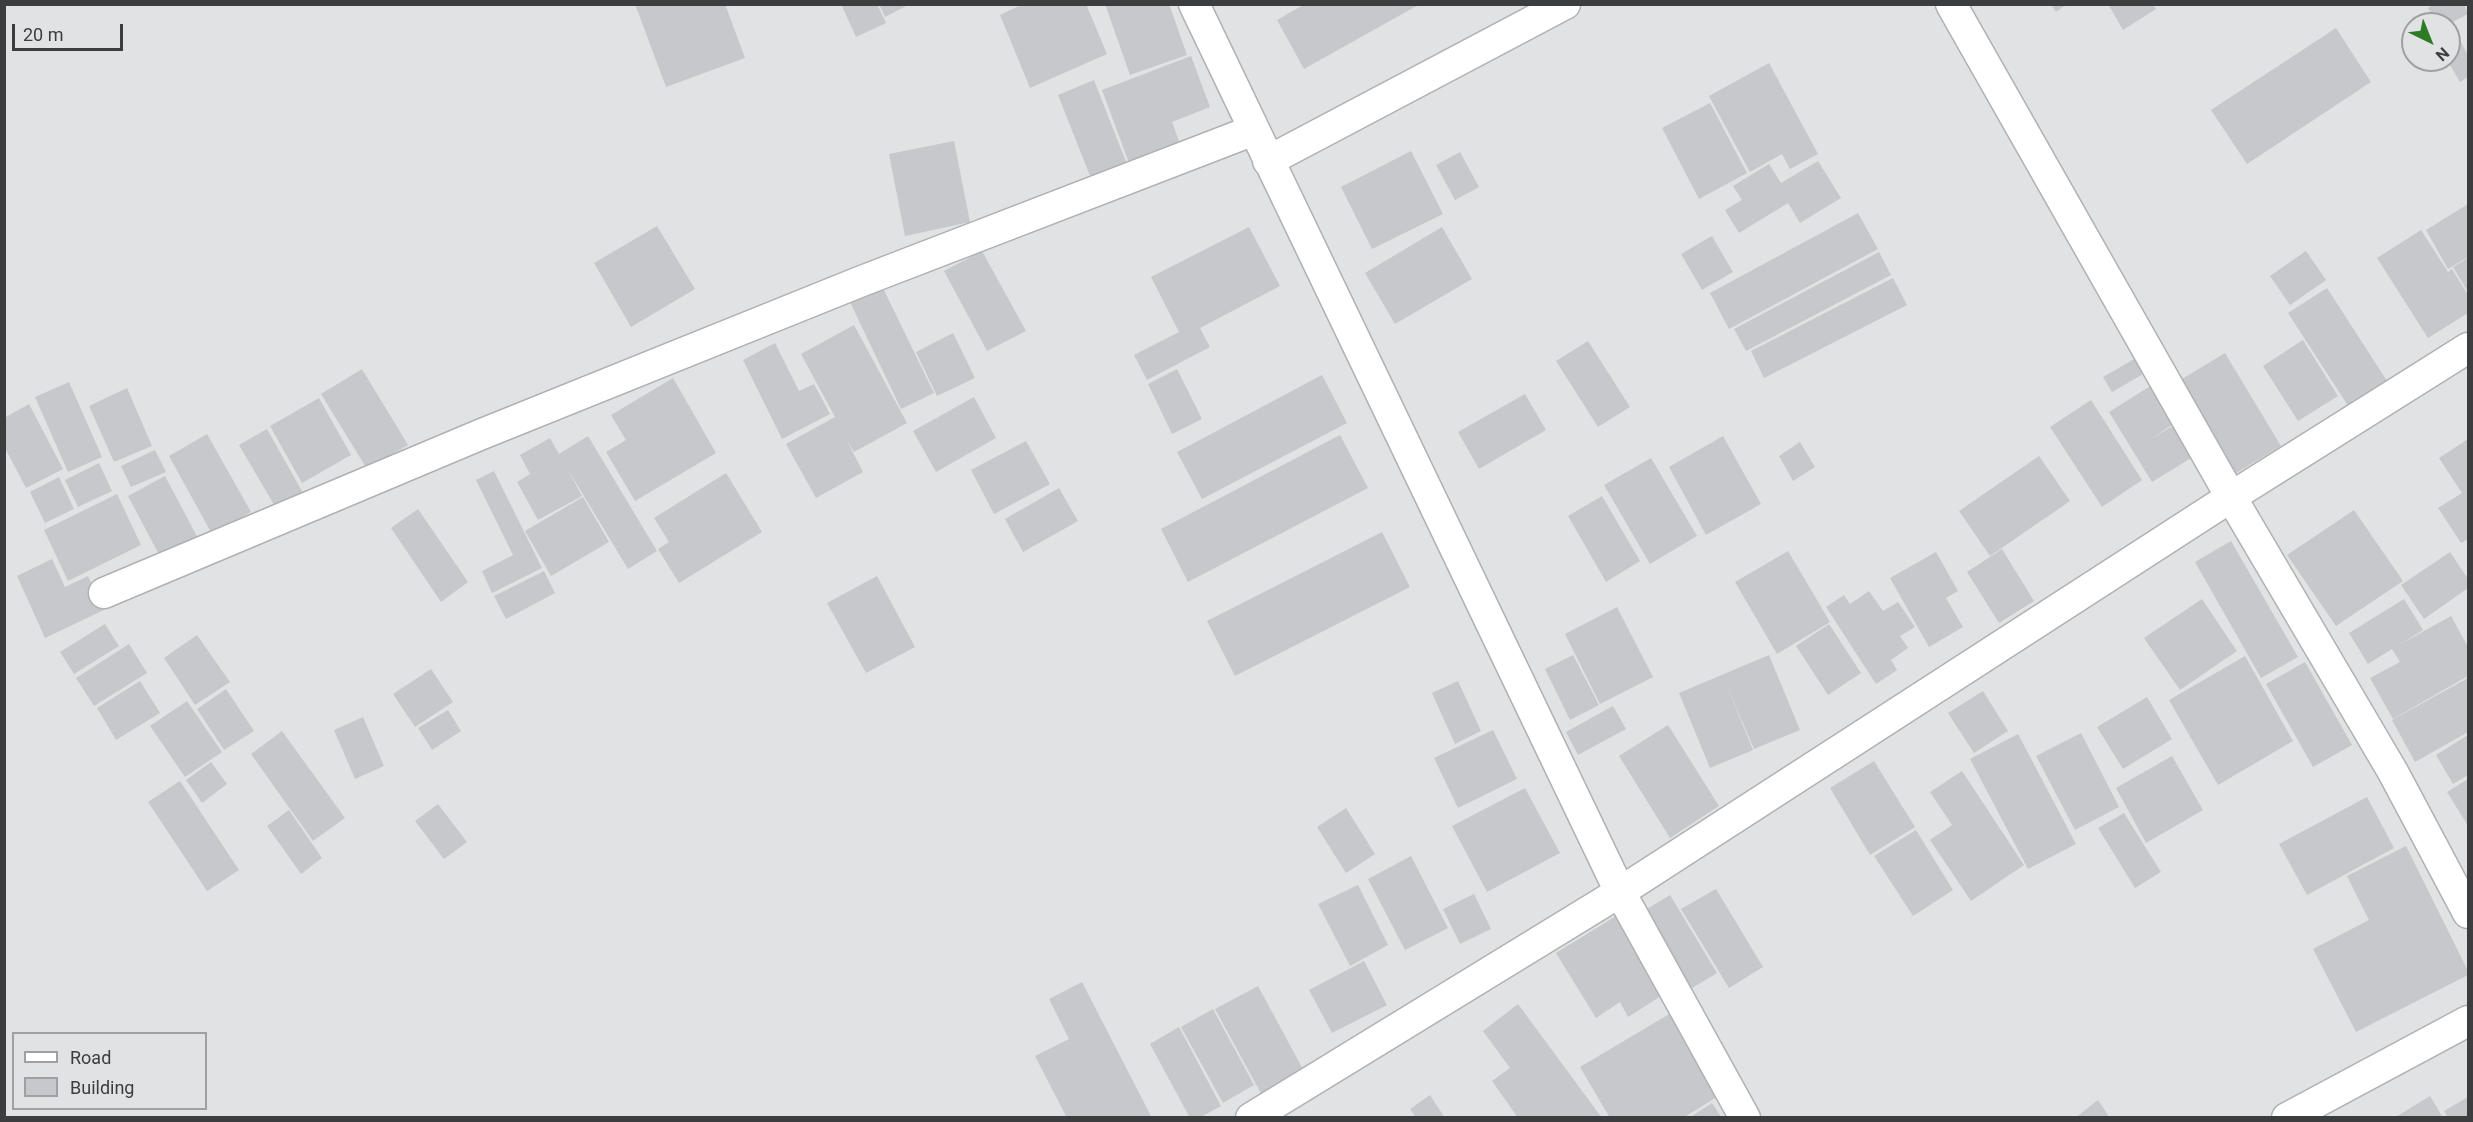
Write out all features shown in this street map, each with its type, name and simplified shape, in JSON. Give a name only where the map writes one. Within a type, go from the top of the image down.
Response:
[{"type":"street","points":[[1194,4],[1620,892],[1745,1118]]},
{"type":"street","points":[[1268,161],[1565,4]]},
{"type":"street","points":[[1951,4],[2231,497],[2393,772],[2469,913]]},
{"type":"street","points":[[104,593],[482,434],[808,303],[1254,130]]},
{"type":"street","points":[[1251,1118],[1620,892],[2231,497],[2469,348]]},
{"type":"street","points":[[2287,1118],[2469,1021]]},
{"type":"building","points":[[635,4],[725,4],[745,58],[666,87]]},
{"type":"building","points":[[841,4],[877,4],[886,23],[856,37]]},
{"type":"building","points":[[879,4],[910,4],[885,17]]},
{"type":"building","points":[[1023,4],[1086,4],[1107,54],[1030,88],[1000,15]]},
{"type":"building","points":[[1105,4],[1169,4],[1187,55],[1130,75]]},
{"type":"building","points":[[1305,4],[1420,4],[1304,69],[1277,20]]},
{"type":"building","points":[[2051,4],[2067,4],[2056,12]]},
{"type":"building","points":[[2108,4],[2153,4],[2156,9],[2123,30]]},
{"type":"building","points":[[2434,4],[2464,4],[2468,14],[2461,18],[2461,12],[2430,12],[2428,8]]},
{"type":"building","points":[[2336,28],[2371,82],[2247,164],[2211,110]]},
{"type":"building","points":[[2461,43],[2468,55],[2468,77],[2460,82],[2454,72],[2461,72]]},
{"type":"building","points":[[1191,56],[1210,107],[1172,122],[1184,155],[1133,174],[1102,90]]},
{"type":"building","points":[[1769,63],[1818,154],[1790,169],[1782,154],[1750,172],[1709,96]]},
{"type":"building","points":[[1094,80],[1130,172],[1094,186],[1058,95]]},
{"type":"building","points":[[1710,103],[1747,173],[1699,199],[1662,128]]},
{"type":"building","points":[[954,141],[970,222],[905,236],[889,154]]},
{"type":"building","points":[[1411,151],[1443,214],[1372,249],[1341,187]]},
{"type":"building","points":[[1460,152],[1479,187],[1455,200],[1436,165]]},
{"type":"building","points":[[1818,161],[1841,198],[1800,223],[1788,203],[1739,233],[1725,210],[1742,200],[1733,186],[1769,164],[1781,183]]},
{"type":"building","points":[[2468,204],[2468,257],[2448,269],[2426,230]]},
{"type":"building","points":[[1858,213],[1878,249],[1729,329],[1710,293]]},
{"type":"building","points":[[657,226],[695,289],[631,327],[594,263]]},
{"type":"building","points":[[1249,227],[1280,286],[1200,328],[1210,347],[1147,380],[1134,355],[1179,332],[1151,277]]},
{"type":"building","points":[[1442,227],[1472,279],[1395,324],[1365,273]]},
{"type":"building","points":[[2421,230],[2448,272],[2452,269],[2468,295],[2468,313],[2428,338],[2377,258]]},
{"type":"building","points":[[1712,236],[1733,272],[1702,290],[1681,254]]},
{"type":"building","points":[[982,251],[1026,331],[987,351],[944,271]]},
{"type":"building","points":[[2306,251],[2326,280],[2290,305],[2270,276]]},
{"type":"building","points":[[1879,252],[1891,275],[1746,351],[1734,329]]},
{"type":"building","points":[[2468,258],[2468,292],[2453,267]]},
{"type":"building","points":[[1893,278],[1907,305],[1764,378],[1751,351]]},
{"type":"building","points":[[881,284],[934,393],[901,409],[849,300]]},
{"type":"building","points":[[2327,288],[2391,387],[2352,412],[2288,313]]},
{"type":"building","points":[[854,325],[907,423],[854,452],[846,439],[863,472],[816,498],[786,444],[835,417],[801,354]]},
{"type":"building","points":[[953,333],[975,378],[937,396],[916,352]]},
{"type":"building","points":[[2303,340],[2338,396],[2298,421],[2263,366]]},
{"type":"building","points":[[1588,341],[1630,407],[1598,427],[1556,361]]},
{"type":"building","points":[[775,343],[799,391],[814,384],[830,414],[782,439],[743,360]]},
{"type":"building","points":[[2225,353],[2281,446],[2228,478],[2172,385]]},
{"type":"building","points":[[2136,358],[2145,373],[2112,392],[2103,377]]},
{"type":"building","points":[[362,369],[408,445],[367,469],[321,394]]},
{"type":"building","points":[[1177,369],[1202,419],[1172,434],[1148,384]]},
{"type":"building","points":[[1322,375],[1347,423],[1202,499],[1177,452]]},
{"type":"building","points":[[673,378],[716,453],[635,501],[606,452],[626,440],[611,415]]},
{"type":"building","points":[[69,382],[102,457],[68,472],[35,397]]},
{"type":"building","points":[[2152,385],[2175,423],[2149,440],[2176,424],[2196,455],[2152,482],[2109,412]]},
{"type":"building","points":[[127,388],[152,446],[114,462],[89,406]]},
{"type":"building","points":[[1525,394],[1546,430],[1479,469],[1458,432]]},
{"type":"building","points":[[974,397],[996,438],[936,472],[913,431]]},
{"type":"building","points":[[319,398],[351,455],[302,483],[270,426]]},
{"type":"building","points":[[2091,400],[2142,480],[2102,507],[2050,427]]},
{"type":"building","points":[[29,404],[63,469],[26,488],[4,446],[4,418]]},
{"type":"building","points":[[267,429],[307,500],[280,515],[239,445]]},
{"type":"building","points":[[207,434],[251,512],[212,534],[169,456]]},
{"type":"building","points":[[1340,435],[1368,488],[1188,582],[1161,529]]},
{"type":"building","points":[[588,436],[657,551],[628,569],[567,468],[582,496],[538,520],[517,482],[530,474],[520,455],[550,438],[559,454]]},
{"type":"building","points":[[1723,436],[1761,504],[1706,535],[1669,467]]},
{"type":"building","points":[[2468,439],[2468,539],[2461,543],[2438,508],[2462,493],[2439,458]]},
{"type":"building","points":[[1026,441],[1050,484],[994,514],[971,470]]},
{"type":"building","points":[[1800,442],[1815,467],[1793,481],[1779,456]]},
{"type":"building","points":[[155,450],[166,472],[131,487],[121,466]]},
{"type":"building","points":[[2039,456],[2070,501],[1990,556],[1959,511]]},
{"type":"building","points":[[1651,458],[1697,536],[1650,564],[1604,485]]},
{"type":"building","points":[[99,463],[112,491],[78,507],[65,480]]},
{"type":"building","points":[[494,471],[542,568],[492,593],[482,571],[513,555],[476,480]]},
{"type":"building","points":[[726,473],[762,532],[679,583],[658,549],[669,542],[654,518]]},
{"type":"building","points":[[165,476],[200,542],[163,562],[128,496]]},
{"type":"building","points":[[59,477],[74,509],[45,523],[30,492]]},
{"type":"building","points":[[1059,488],[1078,521],[1023,552],[1005,519]]},
{"type":"building","points":[[117,494],[141,545],[68,581],[44,530]]},
{"type":"building","points":[[1602,496],[1640,561],[1606,582],[1568,516]]},
{"type":"building","points":[[583,497],[609,542],[551,576],[525,531]]},
{"type":"building","points":[[418,509],[468,582],[441,602],[391,528]]},
{"type":"building","points":[[2354,510],[2403,581],[2336,626],[2287,555]]},
{"type":"building","points":[[1382,532],[1410,587],[1235,676],[1207,621]]},
{"type":"building","points":[[2231,541],[2298,657],[2261,678],[2195,562]]},
{"type":"building","points":[[2002,549],[2034,601],[1999,623],[1967,572]]},
{"type":"building","points":[[1788,551],[1830,622],[1777,654],[1735,582]]},
{"type":"building","points":[[1936,552],[1958,591],[1946,598],[1963,627],[1929,647],[1890,578]]},
{"type":"building","points":[[2450,552],[2468,579],[2468,588],[2424,619],[2401,585]]},
{"type":"building","points":[[52,559],[65,587],[88,576],[104,610],[45,638],[17,576]]},
{"type":"building","points":[[544,571],[555,593],[506,619],[494,596]]},
{"type":"building","points":[[877,576],[915,647],[866,673],[827,603]]},
{"type":"building","points":[[1869,591],[1883,611],[1898,602],[1915,627],[1900,636],[1908,648],[1891,660],[1897,670],[1876,684],[1826,607],[1844,595],[1850,604]]},
{"type":"building","points":[[2202,599],[2237,651],[2180,690],[2144,638]]},
{"type":"building","points":[[2404,599],[2423,630],[2399,645],[2451,616],[2468,647],[2468,676],[2393,719],[2370,678],[2400,662],[2392,649],[2368,664],[2349,633]]},
{"type":"building","points":[[1617,607],[1653,677],[1600,704],[1565,634]]},
{"type":"building","points":[[105,624],[119,646],[74,674],[60,652]]},
{"type":"building","points":[[1829,624],[1861,673],[1828,695],[1796,646]]},
{"type":"building","points":[[197,635],[230,682],[195,705],[164,658]]},
{"type":"building","points":[[129,644],[147,673],[94,706],[76,678]]},
{"type":"building","points":[[1573,655],[1599,705],[1570,720],[1545,669]]},
{"type":"building","points":[[1769,655],[1800,730],[1754,749],[1726,684],[1753,750],[1710,768],[1679,693]]},
{"type":"building","points":[[2245,656],[2293,741],[2218,785],[2169,700]]},
{"type":"building","points":[[2305,662],[2352,745],[2313,767],[2266,684]]},
{"type":"building","points":[[431,669],[453,702],[415,727],[393,694]]},
{"type":"building","points":[[2468,678],[2468,732],[2415,762],[2392,720]]},
{"type":"building","points":[[140,681],[160,713],[116,740],[97,708]]},
{"type":"building","points":[[1458,681],[1481,731],[1455,744],[1432,693]]},
{"type":"building","points":[[226,689],[254,731],[224,750],[197,709]]},
{"type":"building","points":[[1983,691],[2008,731],[1974,753],[1948,713]]},
{"type":"building","points":[[2147,697],[2172,739],[2123,769],[2097,727]]},
{"type":"building","points":[[187,701],[222,752],[185,777],[150,726]]},
{"type":"building","points":[[1613,706],[1626,729],[1578,755],[1566,732]]},
{"type":"building","points":[[448,710],[461,731],[432,750],[418,728]]},
{"type":"building","points":[[363,717],[384,766],[355,779],[334,730]]},
{"type":"building","points":[[1668,725],[1719,806],[1670,838],[1619,756]]},
{"type":"building","points":[[1493,730],[1517,779],[1458,808],[1434,758]]},
{"type":"building","points":[[282,731],[345,818],[313,841],[251,754]]},
{"type":"building","points":[[2081,733],[2119,807],[2075,830],[2036,756]]},
{"type":"building","points":[[2018,734],[2076,844],[2028,869],[1970,759]]},
{"type":"building","points":[[2468,735],[2468,775],[2453,784],[2436,755]]},
{"type":"building","points":[[2172,756],[2203,810],[2146,843],[2116,788]]},
{"type":"building","points":[[1874,761],[1915,827],[1870,855],[1830,788]]},
{"type":"building","points":[[211,762],[227,784],[202,803],[186,780]]},
{"type":"building","points":[[1962,771],[2024,865],[1971,901],[1930,840],[1952,825],[1930,792]]},
{"type":"building","points":[[2468,779],[2468,826],[2447,792]]},
{"type":"building","points":[[180,781],[239,870],[207,891],[148,802]]},
{"type":"building","points":[[1525,788],[1560,853],[1487,892],[1452,826]]},
{"type":"building","points":[[2367,797],[2394,848],[2307,895],[2279,844]]},
{"type":"building","points":[[438,804],[467,842],[444,859],[415,821]]},
{"type":"building","points":[[1346,808],[1375,854],[1346,873],[1317,827]]},
{"type":"building","points":[[289,810],[322,858],[301,874],[267,826]]},
{"type":"building","points":[[2124,813],[2161,872],[2135,888],[2098,828]]},
{"type":"building","points":[[1916,830],[1953,890],[1913,916],[1874,856]]},
{"type":"building","points":[[2406,846],[2468,975],[2356,1032],[2313,949],[2369,920],[2347,876]]},
{"type":"building","points":[[1411,856],[1448,928],[1405,950],[1368,879]]},
{"type":"building","points":[[1358,885],[1388,945],[1350,966],[1318,904]]},
{"type":"building","points":[[1716,889],[1763,967],[1729,988],[1681,909]]},
{"type":"building","points":[[1474,894],[1491,929],[1460,944],[1443,909]]},
{"type":"building","points":[[1670,895],[1717,973],[1687,991],[1640,913]]},
{"type":"building","points":[[1616,916],[1664,994],[1628,1017],[1620,1002],[1596,1018],[1556,953]]},
{"type":"building","points":[[1364,961],[1387,1005],[1332,1033],[1309,990]]},
{"type":"building","points":[[1082,982],[1152,1118],[1067,1118],[1035,1056],[1069,1039],[1049,999]]},
{"type":"building","points":[[1258,986],[1305,1073],[1263,1097],[1215,1009]]},
{"type":"building","points":[[1518,1004],[1602,1118],[1518,1118],[1492,1081],[1510,1068],[1483,1031]]},
{"type":"building","points":[[1213,1009],[1254,1085],[1223,1103],[1181,1027]]},
{"type":"building","points":[[1671,1013],[1720,1095],[1683,1118],[1610,1118],[1580,1067]]},
{"type":"building","points":[[1179,1027],[1221,1106],[1199,1118],[1190,1118],[1150,1044]]},
{"type":"building","points":[[1430,1095],[1445,1118],[1416,1118],[1410,1109]]},
{"type":"building","points":[[2430,1096],[2443,1118],[2394,1118]]},
{"type":"building","points":[[2468,1097],[2468,1118],[2448,1118],[2444,1111]]},
{"type":"building","points":[[2098,1100],[2110,1118],[2075,1118]]},
{"type":"building","points":[[1712,1103],[1722,1118],[1689,1118]]}]
